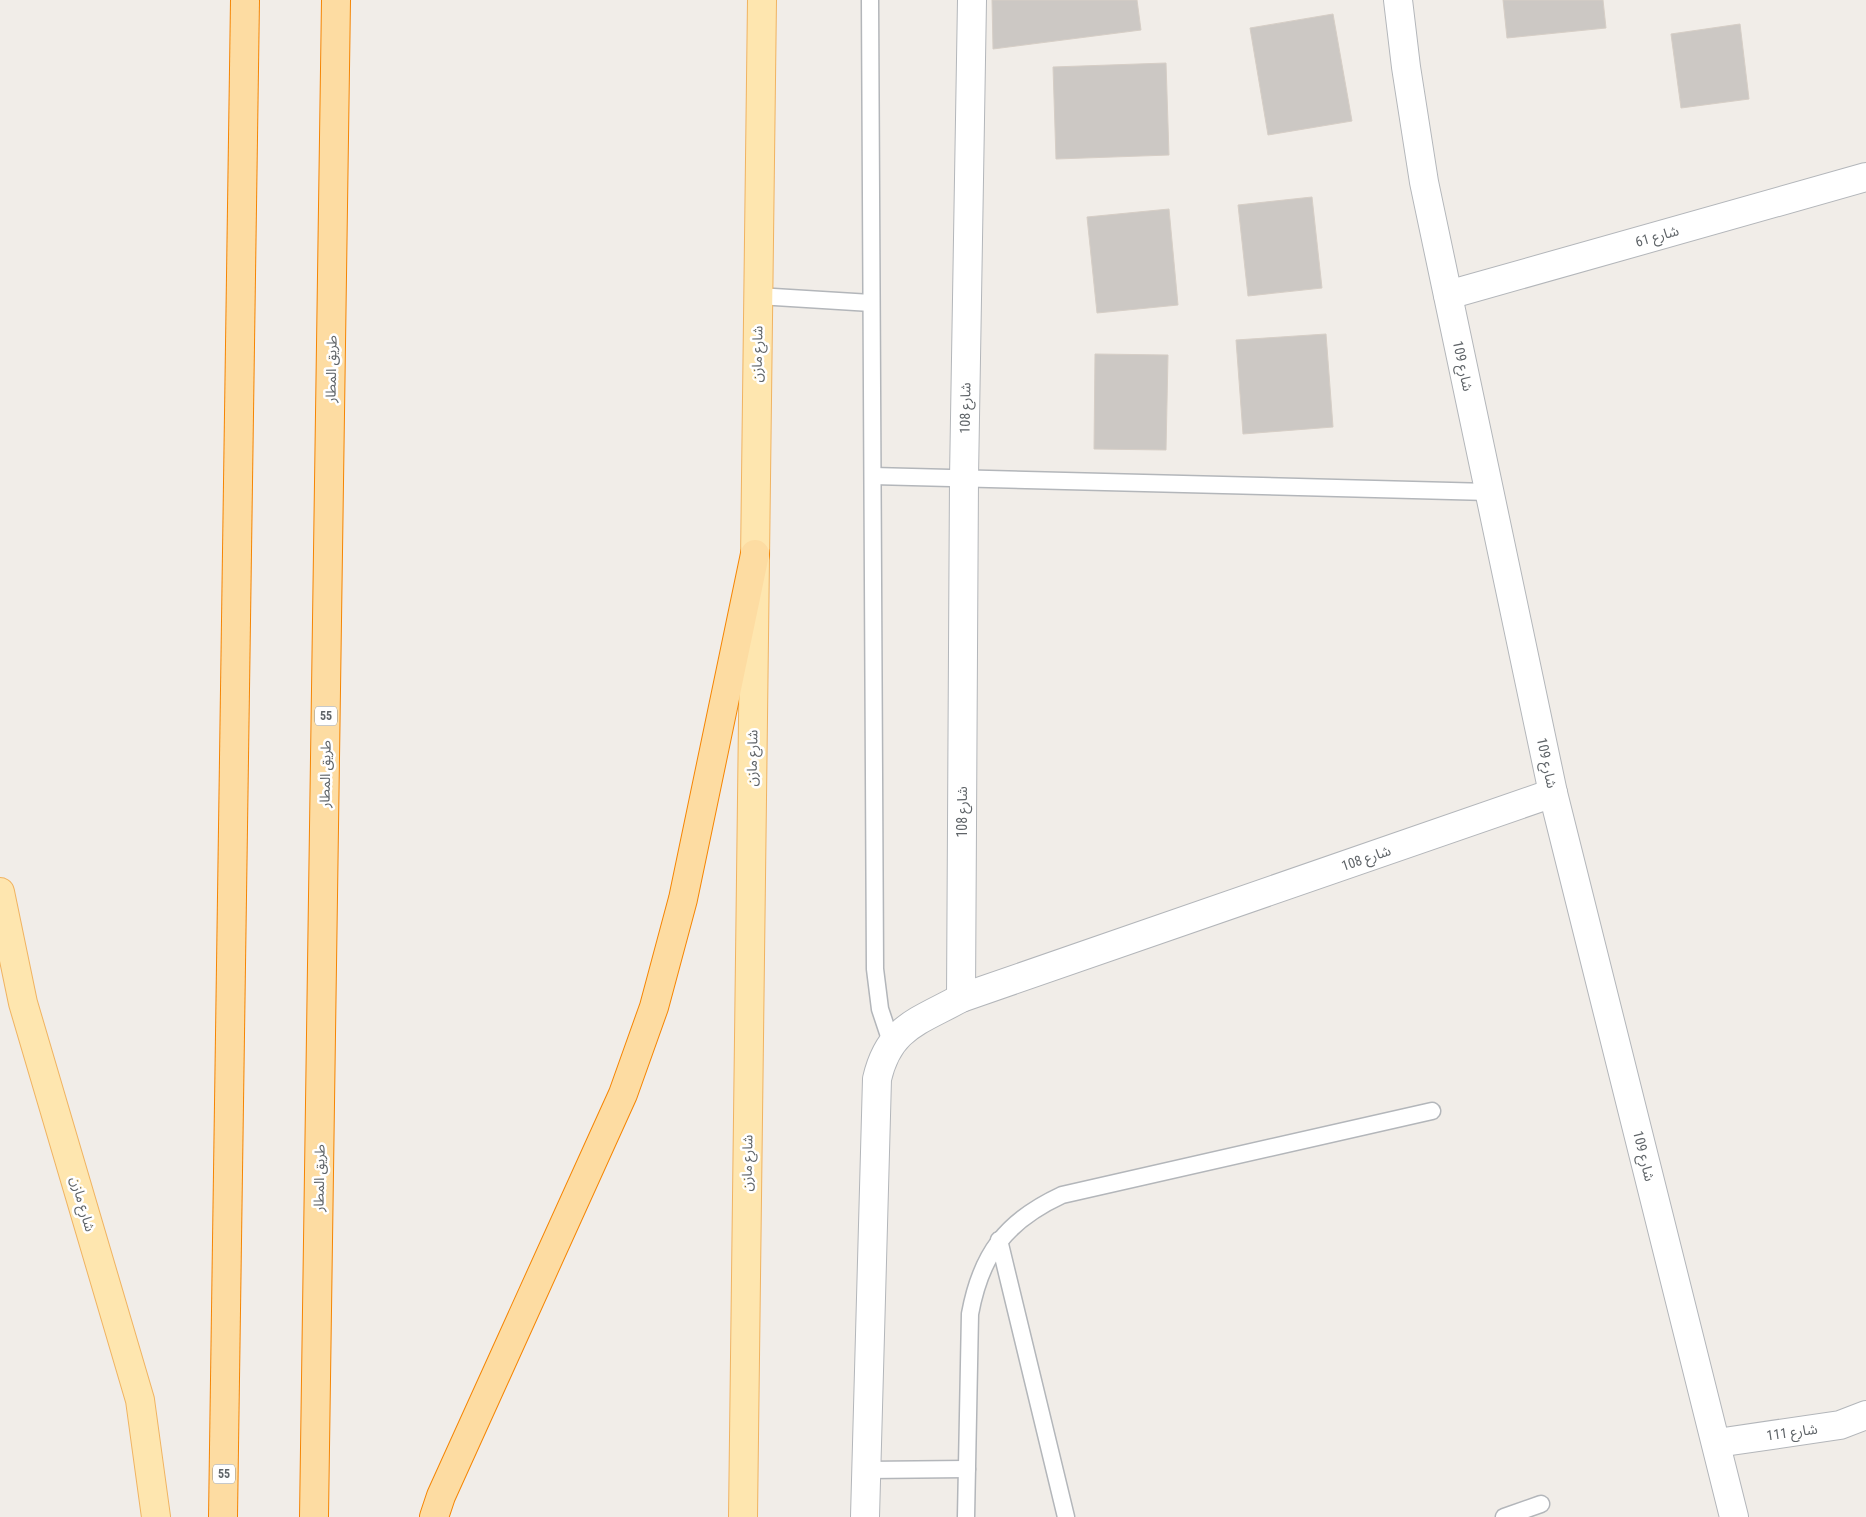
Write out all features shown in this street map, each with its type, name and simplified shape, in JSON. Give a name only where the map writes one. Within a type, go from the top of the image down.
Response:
[{"type":"highway","name":"55","points":[[224,1517],[245,0]]},
{"type":"highway","name":"طريق المطار","points":[[314,1517],[336,0]]},
{"type":"highway","points":[[434,1517],[441,1496],[623,1094],[654,1007],[683,898],[755,554]]},
{"type":"main road","name":"شارع مازن","points":[[743,1517],[762,0]]},
{"type":"main road","name":"شارع مازن","points":[[0,892],[23,1003],[140,1400],[156,1517]]},
{"type":"street","name":"شارع 108","points":[[972,0],[964,478],[961,998],[1553,793]]},
{"type":"street","name":"شارع 109","points":[[1398,0],[1422,172],[1553,793],[1734,1517]]},
{"type":"street","name":"شارع 61","points":[[1448,295],[1866,177]]},
{"type":"street","points":[[865,1517],[877,1079],[882,1059],[891,1042],[905,1029],[961,998]]},
{"type":"street","name":"شارع 111","points":[[1716,1443],[1840,1425],[1866,1415]]},
{"type":"lane","points":[[870,0],[875,969],[880,1009],[891,1042]]},
{"type":"lane","points":[[758,296],[871,303]]},
{"type":"lane","points":[[873,476],[1489,492]]},
{"type":"lane","points":[[966,1517],[970,1314],[975,1287],[984,1262],[999,1240],[1017,1221],[1038,1206],[1062,1195],[1432,1111]]},
{"type":"lane","points":[[999,1240],[1066,1517]]},
{"type":"lane","points":[[866,1470],[967,1469]]},
{"type":"lane","points":[[1504,1517],[1541,1504]]},
{"type":"building","points":[[992,0],[1137,0],[1141,30],[993,49]]},
{"type":"building","points":[[1503,0],[1603,0],[1606,28],[1507,38]]},
{"type":"building","points":[[1333,14],[1352,121],[1268,135],[1250,28]]},
{"type":"building","points":[[1740,24],[1749,99],[1681,108],[1671,34]]},
{"type":"building","points":[[1166,63],[1169,155],[1056,159],[1053,67]]},
{"type":"building","points":[[1312,197],[1322,288],[1248,296],[1238,205]]},
{"type":"building","points":[[1169,209],[1178,305],[1097,313],[1087,217]]},
{"type":"building","points":[[1326,334],[1333,427],[1243,434],[1236,340]]},
{"type":"building","points":[[1095,354],[1168,355],[1166,450],[1094,449]]}]
